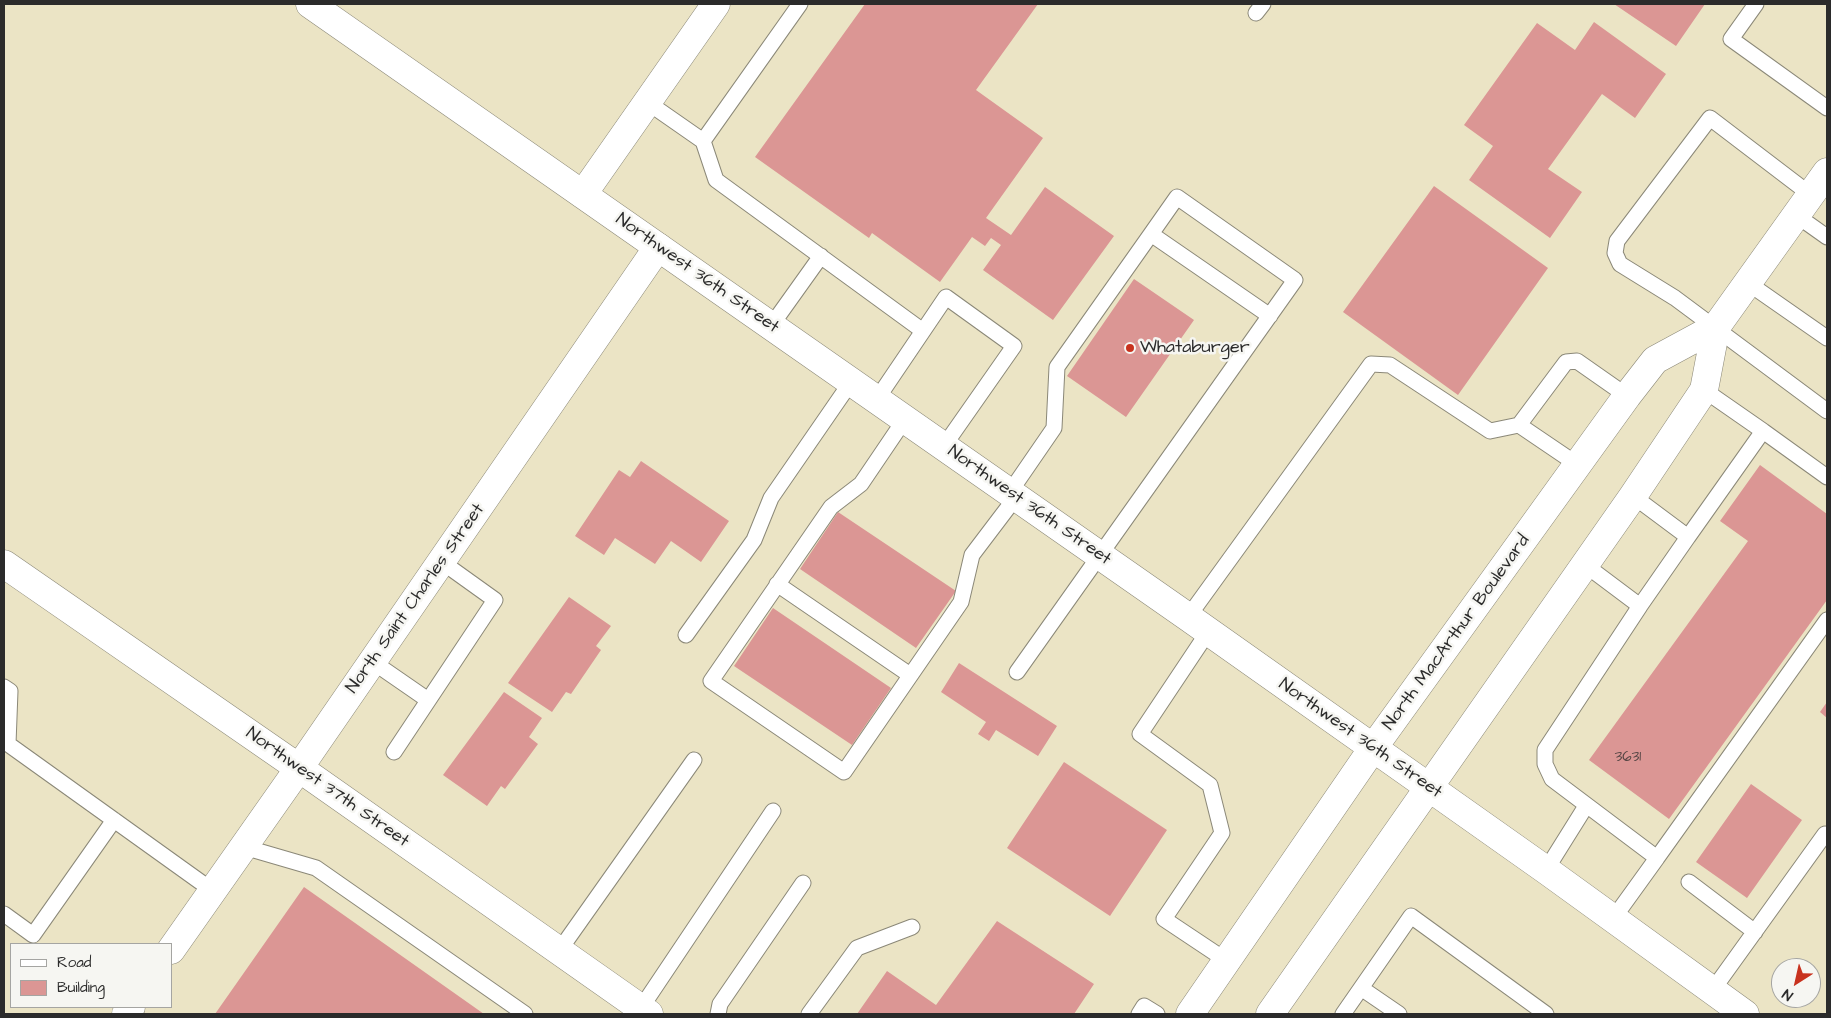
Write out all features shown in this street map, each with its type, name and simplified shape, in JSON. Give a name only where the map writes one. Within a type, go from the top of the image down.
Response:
[{"type":"main road","name":"Northwest 36th Street","points":[[310,4],[1198,624],[1546,870],[1745,1014]]},
{"type":"main road","points":[[583,194],[716,4]]},
{"type":"main road","name":"North MacArthur Boulevard","points":[[1270,1014],[1633,496],[1704,390],[1716,328],[1827,172]]},
{"type":"main road","name":"North Saint Charles Street","points":[[172,949],[442,562],[658,247]]},
{"type":"main road","name":"North MacArthur Boulevard","points":[[1190,1014],[1373,748],[1627,396],[1655,360],[1716,328]]},
{"type":"main road","name":"Northwest 37th Street","points":[[4,564],[645,1011]]},
{"type":"lane","points":[[703,141],[800,4]]},
{"type":"lane","points":[[1756,4],[1731,38],[1827,108]]},
{"type":"lane","points":[[647,102],[703,141],[716,180],[923,331]]},
{"type":"lane","points":[[1827,237],[1804,205],[1710,118],[1617,241],[1615,253],[1620,264],[1675,298],[1827,411]]},
{"type":"lane","points":[[905,419],[861,484],[830,507],[711,681],[844,772],[961,602],[972,555],[1054,428],[1057,367],[1177,197],[1296,280],[1017,672]]},
{"type":"lane","points":[[1151,234],[1270,316]]},
{"type":"lane","points":[[770,326],[821,256]]},
{"type":"lane","points":[[1748,282],[1827,338]]},
{"type":"lane","points":[[877,399],[946,297],[1014,346],[944,446]]},
{"type":"lane","points":[[1227,961],[1164,919],[1222,832],[1210,785],[1140,734],[1198,624],[1371,364],[1390,365],[1490,431],[1519,425],[1566,362],[1577,361],[1627,396]]},
{"type":"lane","points":[[686,636],[754,540],[771,498],[851,382]]},
{"type":"lane","points":[[1704,390],[1827,477]]},
{"type":"lane","points":[[1519,425],[1578,465]]},
{"type":"lane","points":[[1657,858],[1552,779],[1546,764],[1546,750],[1640,606],[1763,430]]},
{"type":"lane","points":[[1633,496],[1688,538]]},
{"type":"lane","points":[[394,752],[495,600],[442,562]]},
{"type":"lane","points":[[1584,564],[1640,606]]},
{"type":"lane","points":[[777,584],[910,675]]},
{"type":"lane","points":[[1613,918],[1827,620]]},
{"type":"lane","points":[[372,662],[428,700]]},
{"type":"lane","points":[[4,687],[10,691],[8,744],[213,891]]},
{"type":"lane","points":[[559,951],[694,760]]},
{"type":"lane","points":[[1546,870],[1586,806]]},
{"type":"lane","points":[[645,1011],[773,811]]},
{"type":"lane","points":[[4,914],[33,935],[114,820]]},
{"type":"lane","points":[[1712,991],[1827,835]]},
{"type":"lane","points":[[244,847],[316,868],[525,1014]]},
{"type":"lane","points":[[1689,882],[1755,932]]},
{"type":"lane","points":[[718,1014],[720,1004],[803,883]]},
{"type":"lane","points":[[1343,1014],[1411,916],[1546,1014]]},
{"type":"lane","points":[[809,1014],[857,948],[912,927]]},
{"type":"lane","points":[[1361,988],[1398,1014]]},
{"type":"lane","points":[[1139,1014],[1144,1006],[1157,1014]]},
{"type":"building","points":[[865,4],[1038,4],[976,90],[1043,138],[986,218],[1011,235],[1045,187],[1114,236],[1053,320],[983,270],[1001,245],[991,238],[985,246],[972,237],[940,282],[872,233],[869,238],[755,157]]},
{"type":"building","points":[[1614,4],[1705,4],[1676,46]]},
{"type":"building","points":[[1594,22],[1666,74],[1635,118],[1602,94],[1548,169],[1582,192],[1550,238],[1469,180],[1493,146],[1464,125],[1537,23],[1575,50]]},
{"type":"building","points":[[1434,186],[1548,268],[1458,395],[1343,312]]},
{"type":"building","name":"Whataburger","points":[[1134,279],[1194,320],[1126,417],[1067,376]]},
{"type":"building","points":[[641,461],[729,521],[701,562],[671,541],[655,564],[615,538],[604,555],[575,536],[619,470],[630,477]]},
{"type":"building","points":[[1760,465],[1827,514],[1827,600],[1669,819],[1589,760],[1748,541],[1720,521]]},
{"type":"building","points":[[838,512],[956,591],[916,648],[800,569]]},
{"type":"building","points":[[569,597],[611,626],[596,646],[601,650],[571,694],[566,692],[552,712],[508,683]]},
{"type":"building","points":[[773,608],[891,688],[852,745],[734,666]]},
{"type":"building","points":[[959,663],[1057,726],[1038,756],[996,730],[989,741],[978,734],[986,722],[941,692]]},
{"type":"building","points":[[504,692],[542,718],[529,737],[538,744],[505,789],[501,786],[487,806],[443,775]]},
{"type":"building","points":[[1827,702],[1827,718],[1820,712]]},
{"type":"building","points":[[1064,762],[1167,830],[1110,916],[1007,848]]},
{"type":"building","points":[[1751,784],[1802,820],[1747,898],[1696,862]]},
{"type":"building","points":[[304,887],[484,1014],[215,1014]]},
{"type":"building","points":[[997,921],[1094,984],[1074,1014],[857,1014],[887,971],[936,1005]]},
{"type":"place","name":"Whataburger","points":[[1130,348]]}]
